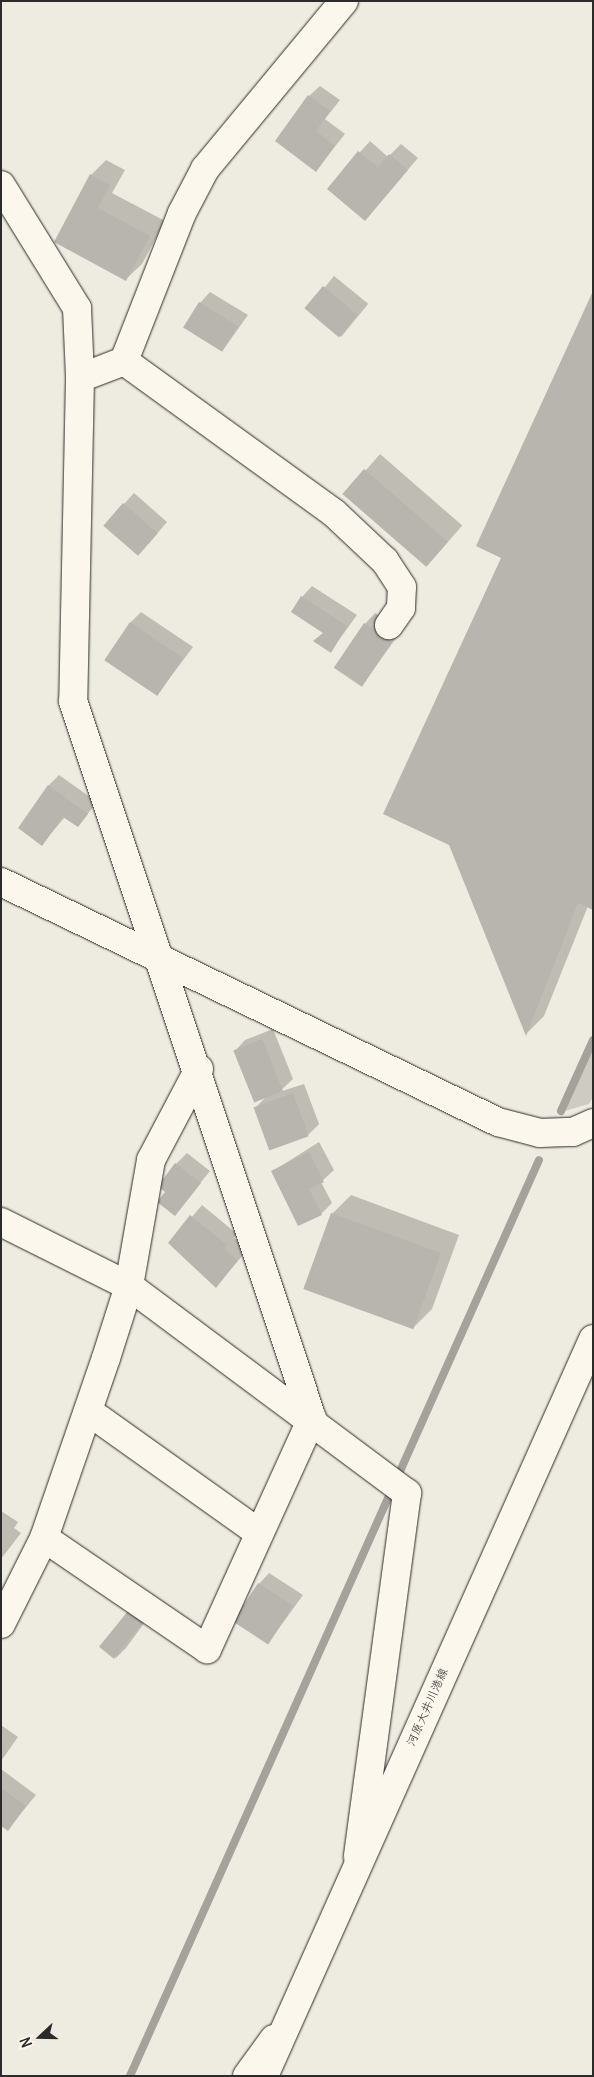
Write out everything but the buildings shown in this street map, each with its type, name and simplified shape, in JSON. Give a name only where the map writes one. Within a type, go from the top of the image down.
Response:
[{"type":"street","points":[[80,378],[124,361],[182,213],[205,169],[344,1]]},
{"type":"street","points":[[1,185],[77,308],[80,378],[73,701],[199,1069],[312,1418],[208,1649],[44,1538]]},
{"type":"street","points":[[124,361],[334,513],[385,561],[402,587],[402,608],[390,625]]},
{"type":"street","points":[[1,882],[160,957],[498,1122],[540,1133],[573,1132],[593,1123]]},
{"type":"street","points":[[1,1624],[44,1538],[129,1286],[152,1160],[199,1069]]},
{"type":"street","points":[[1,1222],[129,1286],[312,1418],[385,1478],[407,1493],[357,1864]]},
{"type":"street","name":"河原大井川港線","points":[[264,2076],[593,1339]]},
{"type":"street","points":[[88,1411],[259,1533]]},
{"type":"street","points":[[247,2076],[290,2018]]},
{"type":"shaded area","points":[[593,1044],[593,1097],[589,1104],[565,1111]]},
{"type":"waterway","points":[[561,1111],[593,1040]]},
{"type":"waterway","points":[[130,2076],[539,1160]]}]
